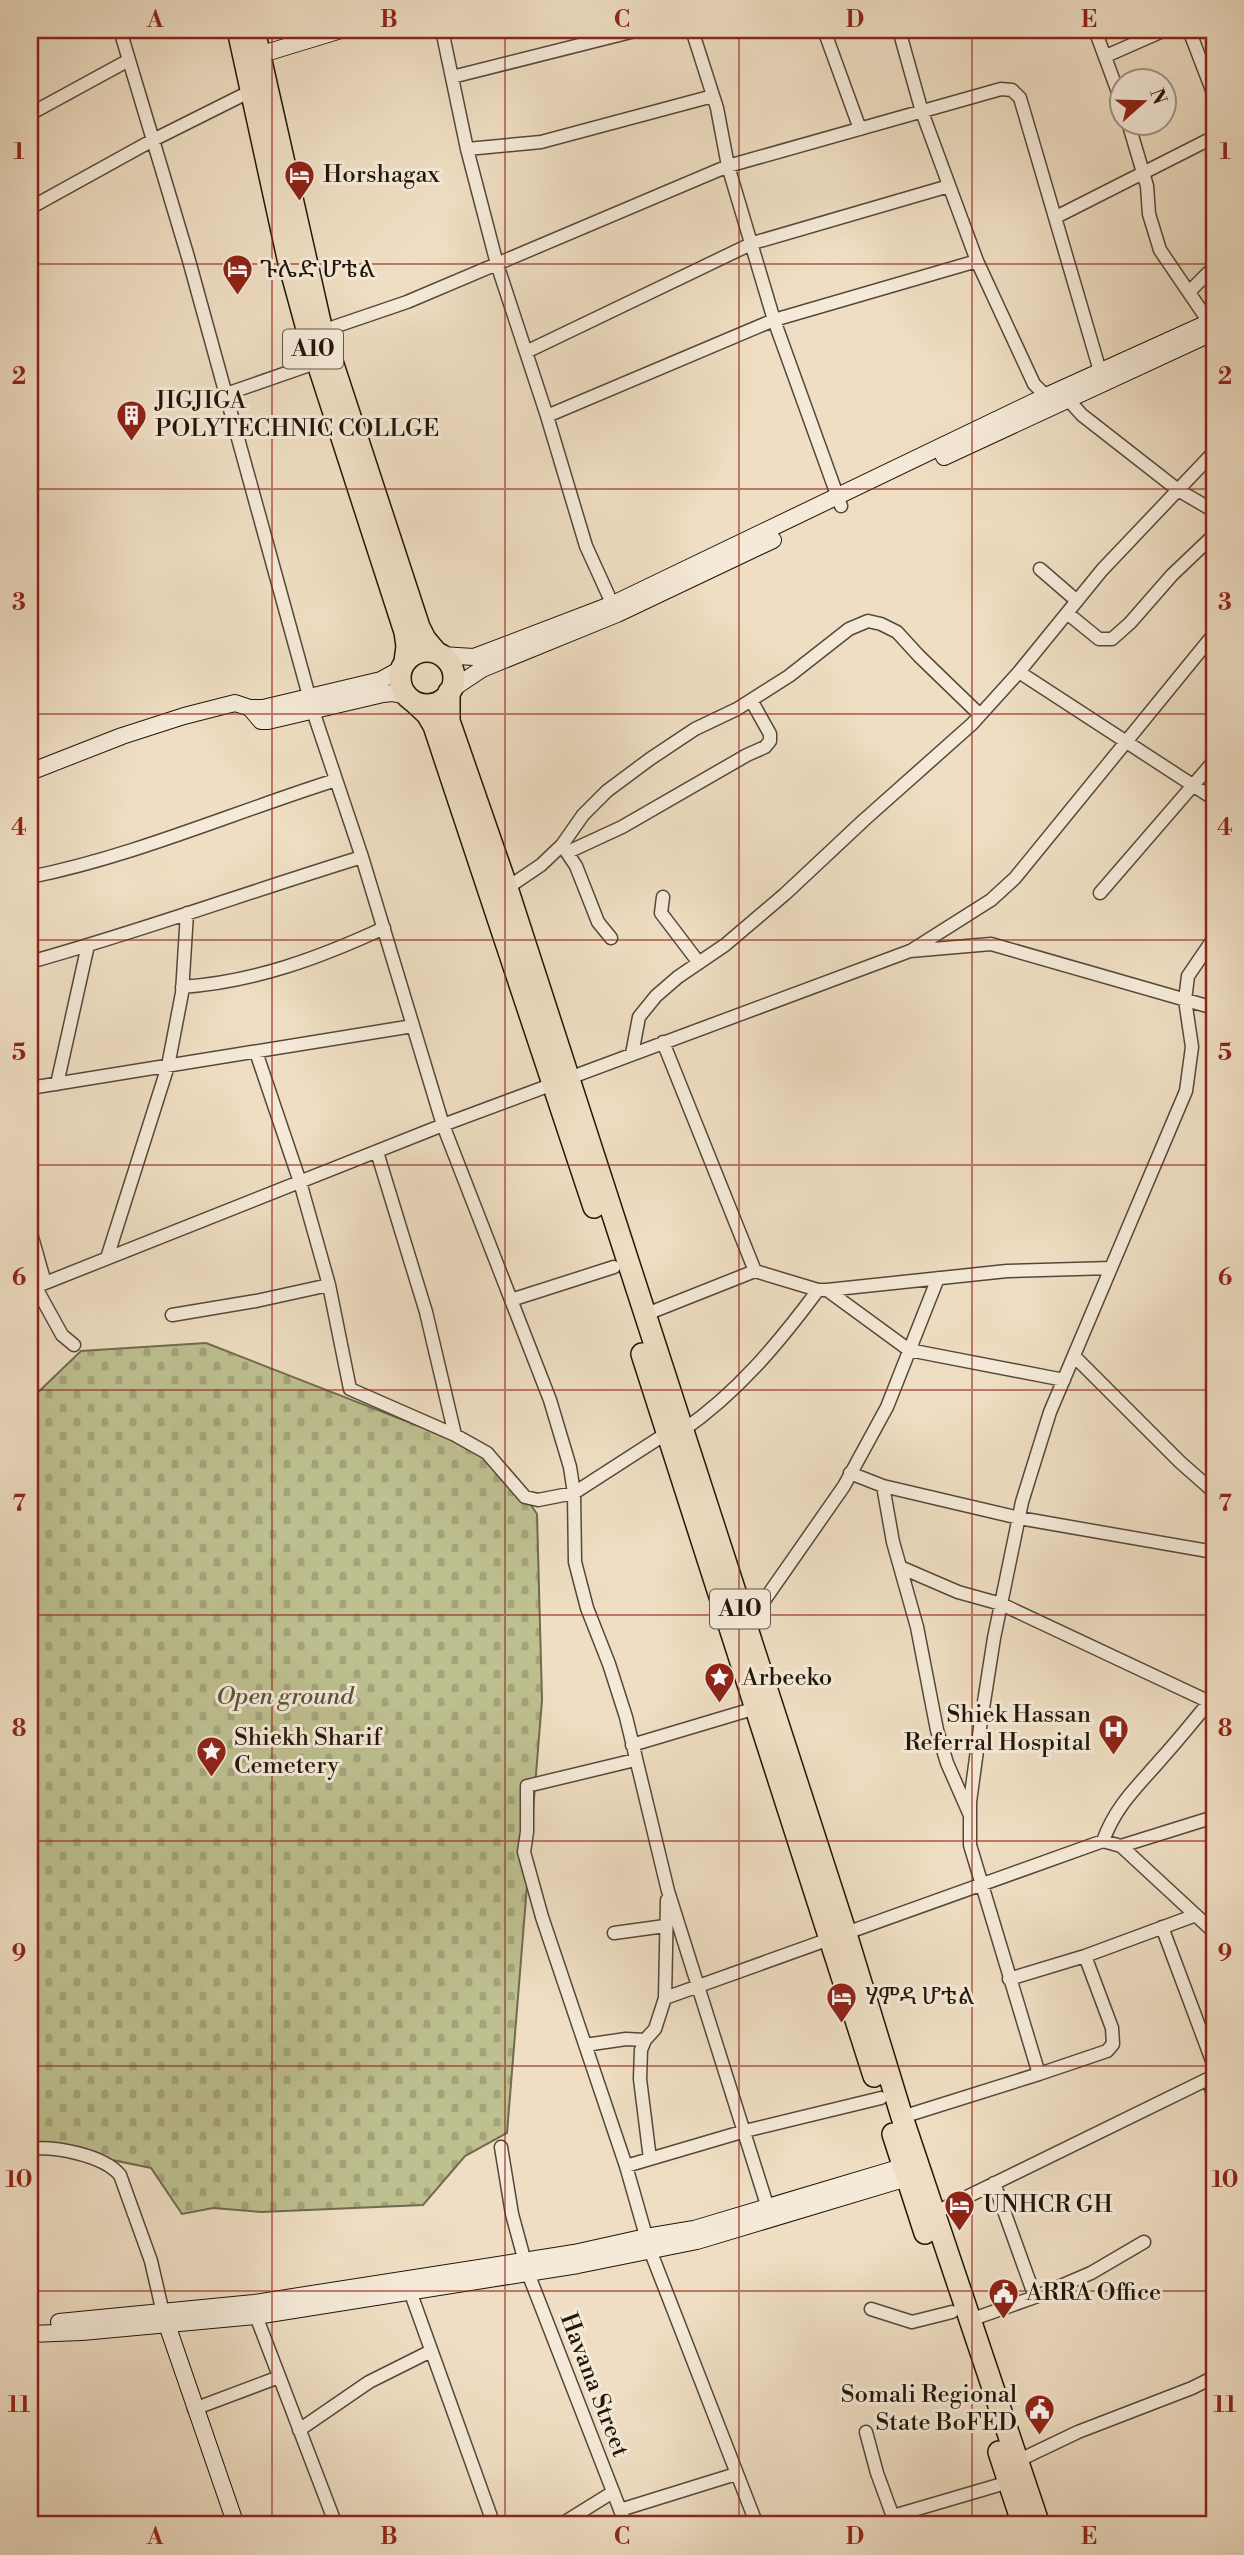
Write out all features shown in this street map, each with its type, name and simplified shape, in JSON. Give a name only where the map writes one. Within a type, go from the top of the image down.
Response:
[{"type":"highway","name":"A10","points":[[238,30],[289,262],[419,627],[425,639],[453,670],[449,721],[507,888],[614,1267],[674,1432],[839,1936],[881,2098],[934,2213],[961,2316]]},
{"type":"highway","name":"A10","points":[[254,30],[315,333]]},
{"type":"highway","name":"A10","points":[[324,360],[405,632],[407,646],[401,687],[427,714],[434,726],[644,1315],[674,1432]]},
{"type":"highway","points":[[403,665],[419,652],[438,654]]},
{"type":"highway","points":[[410,699],[430,705],[439,702],[450,690]]},
{"type":"highway","name":"A10","points":[[740,1634],[756,1708],[902,2117],[912,2170],[1010,2470],[1023,2525]]},
{"type":"highway","name":"A10","points":[[1010,2470],[1040,2525]]},
{"type":"main road","points":[[259,55],[341,30]]},
{"type":"main road","points":[[1056,398],[1100,371],[1213,325]]},
{"type":"main road","points":[[450,690],[482,669],[615,609],[1213,325]]},
{"type":"main road","points":[[438,654],[474,657],[615,609]]},
{"type":"main road","points":[[30,772],[122,736],[235,703],[250,708],[261,721],[381,680],[403,665]]},
{"type":"main road","points":[[311,704],[392,693],[410,699]]},
{"type":"main road","points":[[648,2243],[912,2170]]},
{"type":"main road","points":[[30,2323],[256,2316],[410,2291],[527,2267],[574,2253],[733,2231],[912,2170]]},
{"type":"main road","points":[[30,2334],[165,2319],[266,2302],[527,2267]]},
{"type":"main road","points":[[165,2319],[236,2525]]},
{"type":"street","points":[[120,30],[226,394],[311,704],[362,857],[443,1125],[550,1401],[570,1467],[574,1493],[575,1562],[587,1608],[609,1664],[668,1891],[768,2208]]},
{"type":"street","points":[[442,30],[467,149],[497,264],[547,415],[586,546],[615,609]]},
{"type":"street","points":[[452,77],[639,30]]},
{"type":"street","points":[[692,30],[713,96],[728,166],[774,320],[839,501]]},
{"type":"street","points":[[824,30],[860,129]]},
{"type":"street","points":[[899,30],[922,112],[977,261],[1034,384],[1082,415],[1178,490],[1214,512]]},
{"type":"street","points":[[1094,30],[1109,66]]},
{"type":"street","points":[[1105,56],[1165,30]]},
{"type":"street","points":[[1189,30],[1212,90]]},
{"type":"street","points":[[30,114],[130,60]]},
{"type":"street","points":[[315,333],[407,302],[728,166],[1001,89],[1012,90],[1020,99],[1100,371]]},
{"type":"street","points":[[30,208],[153,140],[251,91]]},
{"type":"street","points":[[467,149],[541,142],[713,96]]},
{"type":"street","points":[[1132,136],[1147,186],[1149,214],[1160,250],[1213,325]]},
{"type":"street","points":[[1056,217],[1214,137]]},
{"type":"street","points":[[526,352],[752,243],[949,186]]},
{"type":"street","points":[[547,415],[774,320],[977,261]]},
{"type":"street","points":[[1189,292],[1214,267]]},
{"type":"street","points":[[226,394],[324,360]]},
{"type":"street","points":[[632,1054],[639,1017],[656,996],[725,945],[785,894],[980,715],[1019,673],[1102,570],[1214,452]]},
{"type":"street","points":[[1067,613],[1099,639],[1112,639],[1214,535]]},
{"type":"street","points":[[1040,569],[1077,601]]},
{"type":"street","points":[[565,849],[583,815],[607,791],[695,729],[751,700],[789,676],[849,629],[868,621],[897,632],[951,689],[980,715]]},
{"type":"street","points":[[37,1286],[443,1125],[910,951],[991,900],[1015,877],[1214,634]]},
{"type":"street","points":[[1019,673],[1214,799]]},
{"type":"street","points":[[507,888],[565,849],[622,827],[737,760],[765,747],[770,741],[770,734],[751,700]]},
{"type":"street","points":[[1100,893],[1214,761]]},
{"type":"street","points":[[30,877],[119,853],[336,780]]},
{"type":"street","points":[[565,849],[576,866],[598,922],[611,938]]},
{"type":"street","points":[[30,962],[362,857]]},
{"type":"street","points":[[663,897],[661,913],[699,963]]},
{"type":"street","points":[[107,1258],[168,1066],[182,986],[187,913]]},
{"type":"street","points":[[182,986],[220,984],[256,976],[330,953],[384,928]]},
{"type":"street","points":[[1039,2074],[970,1845],[970,1816],[981,1721],[1019,1518],[1050,1412],[1186,1091],[1192,1047],[1185,1000],[1188,976],[1214,938]]},
{"type":"street","points":[[910,951],[991,944],[1214,1008]]},
{"type":"street","points":[[57,1084],[88,945]]},
{"type":"street","points":[[30,1088],[414,1026]]},
{"type":"street","points":[[663,1042],[755,1271]]},
{"type":"street","points":[[256,1052],[300,1182],[329,1285],[350,1389],[455,1435],[488,1453],[525,1497],[538,1500],[574,1493],[710,1412],[778,1343],[822,1290],[1007,1271],[1111,1268]]},
{"type":"street","points":[[377,1152],[426,1312],[455,1435]]},
{"type":"street","points":[[30,1230],[37,1286],[62,1335],[74,1345]]},
{"type":"street","points":[[511,1300],[614,1267]]},
{"type":"street","points":[[644,1315],[755,1271],[822,1290],[909,1350],[1063,1380]]},
{"type":"street","points":[[740,1634],[844,1486],[887,1407],[938,1278]]},
{"type":"street","points":[[172,1314],[257,1301],[329,1285]]},
{"type":"street","points":[[1074,1356],[1180,1462],[1214,1492]]},
{"type":"street","points":[[850,1474],[883,1486],[1019,1518],[1214,1552]]},
{"type":"street","points":[[883,1486],[900,1566],[920,1638],[937,1731],[947,1763],[970,1816]]},
{"type":"street","points":[[900,1566],[958,1592],[1001,1604],[1213,1700],[1125,1799],[1110,1819],[1103,1840]]},
{"type":"street","points":[[632,1745],[756,1708]]},
{"type":"street","points":[[635,1760],[527,1786],[524,1852],[542,1917],[626,2166],[648,2243],[757,2525]]},
{"type":"street","points":[[1121,1846],[1214,1817]]},
{"type":"street","points":[[665,1998],[1103,1840],[1121,1846],[1214,1932]]},
{"type":"street","points":[[650,2159],[640,2079],[641,2050],[645,2040],[655,2029],[665,1998],[668,1891]]},
{"type":"street","points":[[1009,1979],[1214,1912]]},
{"type":"street","points":[[614,1933],[665,1926]]},
{"type":"street","points":[[1162,1927],[1214,2066]]},
{"type":"street","points":[[902,2117],[1107,2051],[1113,2044],[1112,2028],[1085,1956]]},
{"type":"street","points":[[585,2046],[626,2039],[645,2040]]},
{"type":"street","points":[[934,2213],[1211,2078],[1214,2100]]},
{"type":"street","points":[[626,2166],[745,2132],[881,2098]]},
{"type":"street","name":"Havana Street","points":[[501,2147],[512,2214],[527,2267],[626,2525]]},
{"type":"street","points":[[30,2149],[54,2148],[96,2160],[111,2165],[120,2175],[151,2261],[165,2319]]},
{"type":"street","points":[[994,2183],[1035,2297]]},
{"type":"street","points":[[872,2309],[912,2322],[961,2316],[1035,2297],[1091,2273],[1144,2242]]},
{"type":"street","points":[[410,2291],[494,2525]]},
{"type":"street","points":[[256,2316],[336,2525]]},
{"type":"street","points":[[299,2430],[369,2382],[431,2351]]},
{"type":"street","points":[[194,2409],[279,2377]]},
{"type":"street","points":[[866,2432],[894,2520],[1010,2470],[1078,2432],[1214,2377]]},
{"type":"street","points":[[620,2510],[736,2474]]},
{"type":"street","points":[[560,2525],[613,2492]]},
{"type":"green space","name":"Open ground","points":[[206,1343],[498,1457],[537,1514],[542,1700],[507,2133],[465,2156],[423,2205],[261,2212],[213,2208],[182,2214],[151,2168],[39,2145],[30,2146],[30,1400],[81,1351]]},
{"type":"place","name":"Horshagax","points":[[300,202]]},
{"type":"place","name":"ጉሌድ ሆቴል","points":[[237,297]]},
{"type":"place","name":"JIGJIGA POLYTECHNIC COLLGE","points":[[132,442]]},
{"type":"place","name":"Arbeeko","points":[[719,1705]]},
{"type":"place","name":"Shiek Hassan Referral Hospital","points":[[1114,1756]]},
{"type":"place","name":"Shiekh Sharif Cemetery","points":[[211,1779]]},
{"type":"place","name":"ሃምዳ ሆቴል","points":[[842,2024]]},
{"type":"place","name":"UNHCR GH","points":[[960,2232]]},
{"type":"place","name":"ARRA Office","points":[[1003,2320]]},
{"type":"place","name":"Somali Regional State BoFED","points":[[1040,2436]]}]
